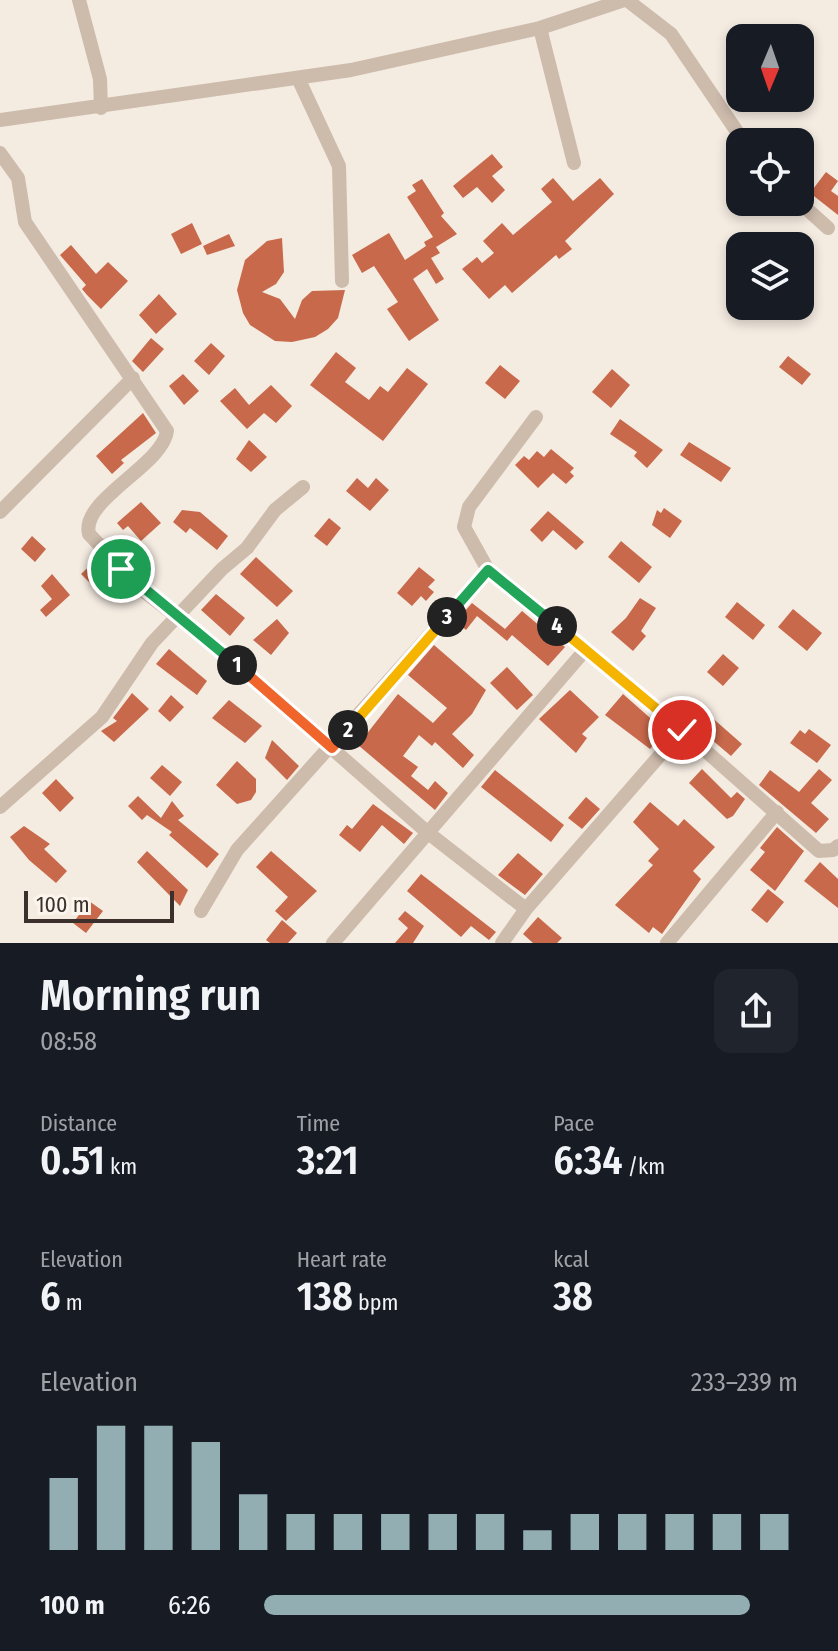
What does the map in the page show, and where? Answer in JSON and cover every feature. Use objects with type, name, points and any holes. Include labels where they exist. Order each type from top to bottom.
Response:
[{"type":"street","points":[[79,0],[100,79],[101,108]]},
{"type":"street","points":[[0,120],[298,78],[540,28],[625,0],[671,34],[735,128]]},
{"type":"street","points":[[540,28],[574,163]]},
{"type":"street","points":[[298,78],[339,166],[342,281]]},
{"type":"street","points":[[0,153],[18,178],[25,222],[162,421],[166,438],[98,508],[88,528],[121,569],[177,619],[213,644],[427,832],[526,909]]},
{"type":"street","points":[[814,215],[828,228]]},
{"type":"street","points":[[0,512],[133,378]]},
{"type":"street","points":[[536,417],[469,507],[464,527],[488,570],[682,730],[819,851],[833,850],[838,846]]},
{"type":"street","points":[[0,807],[102,717],[152,643],[222,569],[247,548],[275,510],[303,487]]},
{"type":"street","points":[[201,911],[237,850],[332,748],[488,570]]},
{"type":"street","points":[[333,943],[586,649]]},
{"type":"street","points":[[502,943],[526,909],[682,730]]},
{"type":"street","points":[[667,943],[777,812]]},
{"type":"building","points":[[492,154],[503,167],[492,176],[505,190],[492,203],[477,187],[463,198],[453,186]]},
{"type":"building","points":[[826,172],[838,181],[831,191],[838,196],[838,215],[814,196],[814,188]]},
{"type":"building","points":[[553,178],[573,201],[600,178],[614,194],[565,241],[572,249],[559,259],[556,255],[512,293],[505,285],[489,299],[462,269],[477,257],[482,263],[494,253],[483,241],[502,223],[513,235],[552,202],[541,189]]},
{"type":"building","points":[[422,179],[444,213],[441,216],[457,234],[436,247],[440,253],[431,258],[444,279],[436,284],[427,269],[413,279],[439,320],[409,341],[387,309],[398,302],[374,266],[362,273],[352,255],[389,233],[405,260],[426,246],[424,242],[433,237],[407,197],[416,191],[412,185]]},
{"type":"building","points":[[192,223],[202,244],[181,254],[171,234]]},
{"type":"building","points":[[229,234],[235,246],[207,255],[203,246]]},
{"type":"building","points":[[282,238],[284,272],[276,284],[262,292],[280,299],[295,319],[302,300],[312,291],[345,290],[338,318],[328,329],[315,337],[292,342],[275,341],[250,325],[237,290],[245,260],[267,241]]},
{"type":"building","points":[[71,245],[96,274],[108,262],[128,281],[101,309],[82,289],[86,285],[60,255]]},
{"type":"building","points":[[159,294],[177,314],[156,334],[139,315]]},
{"type":"building","points":[[151,338],[164,349],[143,372],[132,361]]},
{"type":"building","points":[[211,343],[225,356],[209,375],[194,361]]},
{"type":"building","points":[[336,352],[356,368],[345,382],[369,400],[380,386],[388,392],[407,368],[428,384],[383,441],[310,385]]},
{"type":"building","points":[[788,356],[811,374],[802,385],[779,367]]},
{"type":"building","points":[[500,365],[520,381],[505,399],[485,383]]},
{"type":"building","points":[[612,369],[630,385],[611,408],[592,392]]},
{"type":"building","points":[[183,374],[199,391],[184,405],[169,386]]},
{"type":"building","points":[[271,385],[292,406],[276,423],[264,413],[247,429],[220,401],[235,388],[249,405]]},
{"type":"building","points":[[143,413],[156,433],[121,460],[124,463],[112,474],[96,456]]},
{"type":"building","points":[[620,419],[663,450],[647,468],[634,456],[637,452],[610,434]]},
{"type":"building","points":[[249,440],[267,457],[251,472],[236,459]]},
{"type":"building","points":[[689,442],[731,468],[721,482],[680,455]]},
{"type":"building","points":[[551,449],[574,468],[570,472],[574,476],[566,484],[553,473],[538,488],[515,465],[524,456],[529,460],[537,451],[544,457]]},
{"type":"building","points":[[357,478],[368,488],[376,478],[389,490],[370,511],[346,491]]},
{"type":"building","points":[[141,502],[161,523],[141,541],[128,526],[123,530],[117,523]]},
{"type":"building","points":[[664,508],[682,521],[670,538],[652,525],[657,510],[661,513]]},
{"type":"building","points":[[182,510],[200,512],[228,536],[217,550],[190,528],[186,533],[173,522]]},
{"type":"building","points":[[548,511],[584,542],[576,550],[553,530],[542,542],[530,530]]},
{"type":"building","points":[[329,518],[341,528],[327,546],[314,536]]},
{"type":"building","points":[[32,536],[46,549],[35,562],[21,549]]},
{"type":"building","points":[[621,541],[652,567],[639,583],[608,557]]},
{"type":"building","points":[[256,557],[293,591],[277,607],[240,574]]},
{"type":"building","points":[[98,558],[117,578],[101,594],[81,574]]},
{"type":"building","points":[[419,567],[435,580],[428,587],[434,592],[426,601],[421,596],[412,606],[397,593]]},
{"type":"building","points":[[52,574],[70,595],[46,617],[40,610],[52,599],[41,586]]},
{"type":"building","points":[[216,594],[245,618],[230,636],[201,610]]},
{"type":"building","points":[[640,598],[656,608],[641,631],[646,636],[633,651],[611,632]]},
{"type":"building","points":[[737,602],[765,625],[753,640],[725,617]]},
{"type":"building","points":[[472,603],[505,629],[522,611],[565,647],[548,666],[512,635],[507,641],[477,616],[466,630],[456,621]]},
{"type":"building","points":[[793,609],[822,633],[807,651],[778,627]]},
{"type":"building","points":[[277,619],[289,633],[271,655],[253,640]]},
{"type":"building","points":[[434,645],[486,690],[472,714],[452,734],[474,755],[463,768],[435,742],[432,746],[419,735],[403,756],[418,767],[411,776],[428,790],[435,781],[448,793],[435,810],[358,745],[398,694],[433,723],[447,708],[408,675]]},
{"type":"building","points":[[169,649],[207,681],[197,695],[156,664]]},
{"type":"building","points":[[723,654],[739,668],[723,686],[707,672]]},
{"type":"building","points":[[507,667],[533,695],[517,710],[490,683]]},
{"type":"building","points":[[570,690],[599,717],[582,734],[587,738],[576,753],[539,719]]},
{"type":"building","points":[[132,693],[149,709],[114,742],[101,731],[117,721],[113,718]]},
{"type":"building","points":[[623,694],[665,731],[650,749],[605,715]]},
{"type":"building","points":[[171,695],[184,707],[170,722],[158,711]]},
{"type":"building","points":[[229,700],[262,726],[245,743],[212,718]]},
{"type":"building","points":[[709,715],[742,744],[731,756],[698,728]]},
{"type":"building","points":[[809,729],[831,745],[817,763],[790,743],[800,730],[805,734]]},
{"type":"building","points":[[272,740],[299,766],[287,780],[265,758]]},
{"type":"building","points":[[237,761],[256,779],[256,792],[251,800],[237,804],[216,785]]},
{"type":"building","points":[[162,765],[182,782],[170,796],[150,778]]},
{"type":"building","points":[[702,769],[731,798],[737,792],[745,799],[733,816],[727,819],[689,783]]},
{"type":"building","points":[[819,769],[832,780],[811,803],[829,819],[816,833],[759,785],[770,770],[799,792]]},
{"type":"building","points":[[495,770],[564,825],[551,842],[481,787]]},
{"type":"building","points":[[56,779],[74,798],[60,812],[42,793]]},
{"type":"building","points":[[138,796],[161,818],[172,801],[184,816],[178,820],[219,854],[207,868],[169,835],[172,832],[147,815],[142,820],[128,806]]},
{"type":"building","points":[[586,797],[600,809],[582,829],[568,818]]},
{"type":"building","points":[[650,802],[678,826],[684,819],[715,847],[693,871],[701,879],[662,934],[653,927],[649,933],[615,905],[653,865],[648,861],[659,849],[633,822]]},
{"type":"building","points":[[373,804],[413,833],[404,844],[382,825],[360,852],[339,835],[347,825],[352,829]]},
{"type":"building","points":[[24,826],[50,844],[44,849],[67,871],[56,883],[29,860],[10,837]]},
{"type":"building","points":[[777,827],[804,851],[775,891],[750,870],[765,852],[760,848]]},
{"type":"building","points":[[147,851],[188,890],[180,906],[137,862]]},
{"type":"building","points":[[271,851],[317,891],[286,921],[275,911],[288,897],[256,867]]},
{"type":"building","points":[[518,853],[543,874],[525,895],[498,875]]},
{"type":"building","points":[[820,862],[838,879],[838,908],[804,881]]},
{"type":"building","points":[[421,874],[496,932],[489,940],[471,926],[461,937],[407,891]]},
{"type":"building","points":[[768,889],[784,902],[767,923],[751,910]]},
{"type":"building","points":[[89,901],[103,911],[86,933],[73,923]]},
{"type":"building","points":[[405,911],[424,926],[413,943],[395,943],[408,928],[398,919]]},
{"type":"building","points":[[538,917],[562,938],[557,943],[533,943],[523,934]]},
{"type":"building","points":[[282,920],[297,933],[288,943],[270,943],[266,940]]},
{"type":"route","points":[[121,569],[142,590],[213,644],[332,748],[488,570],[682,730]]}]
